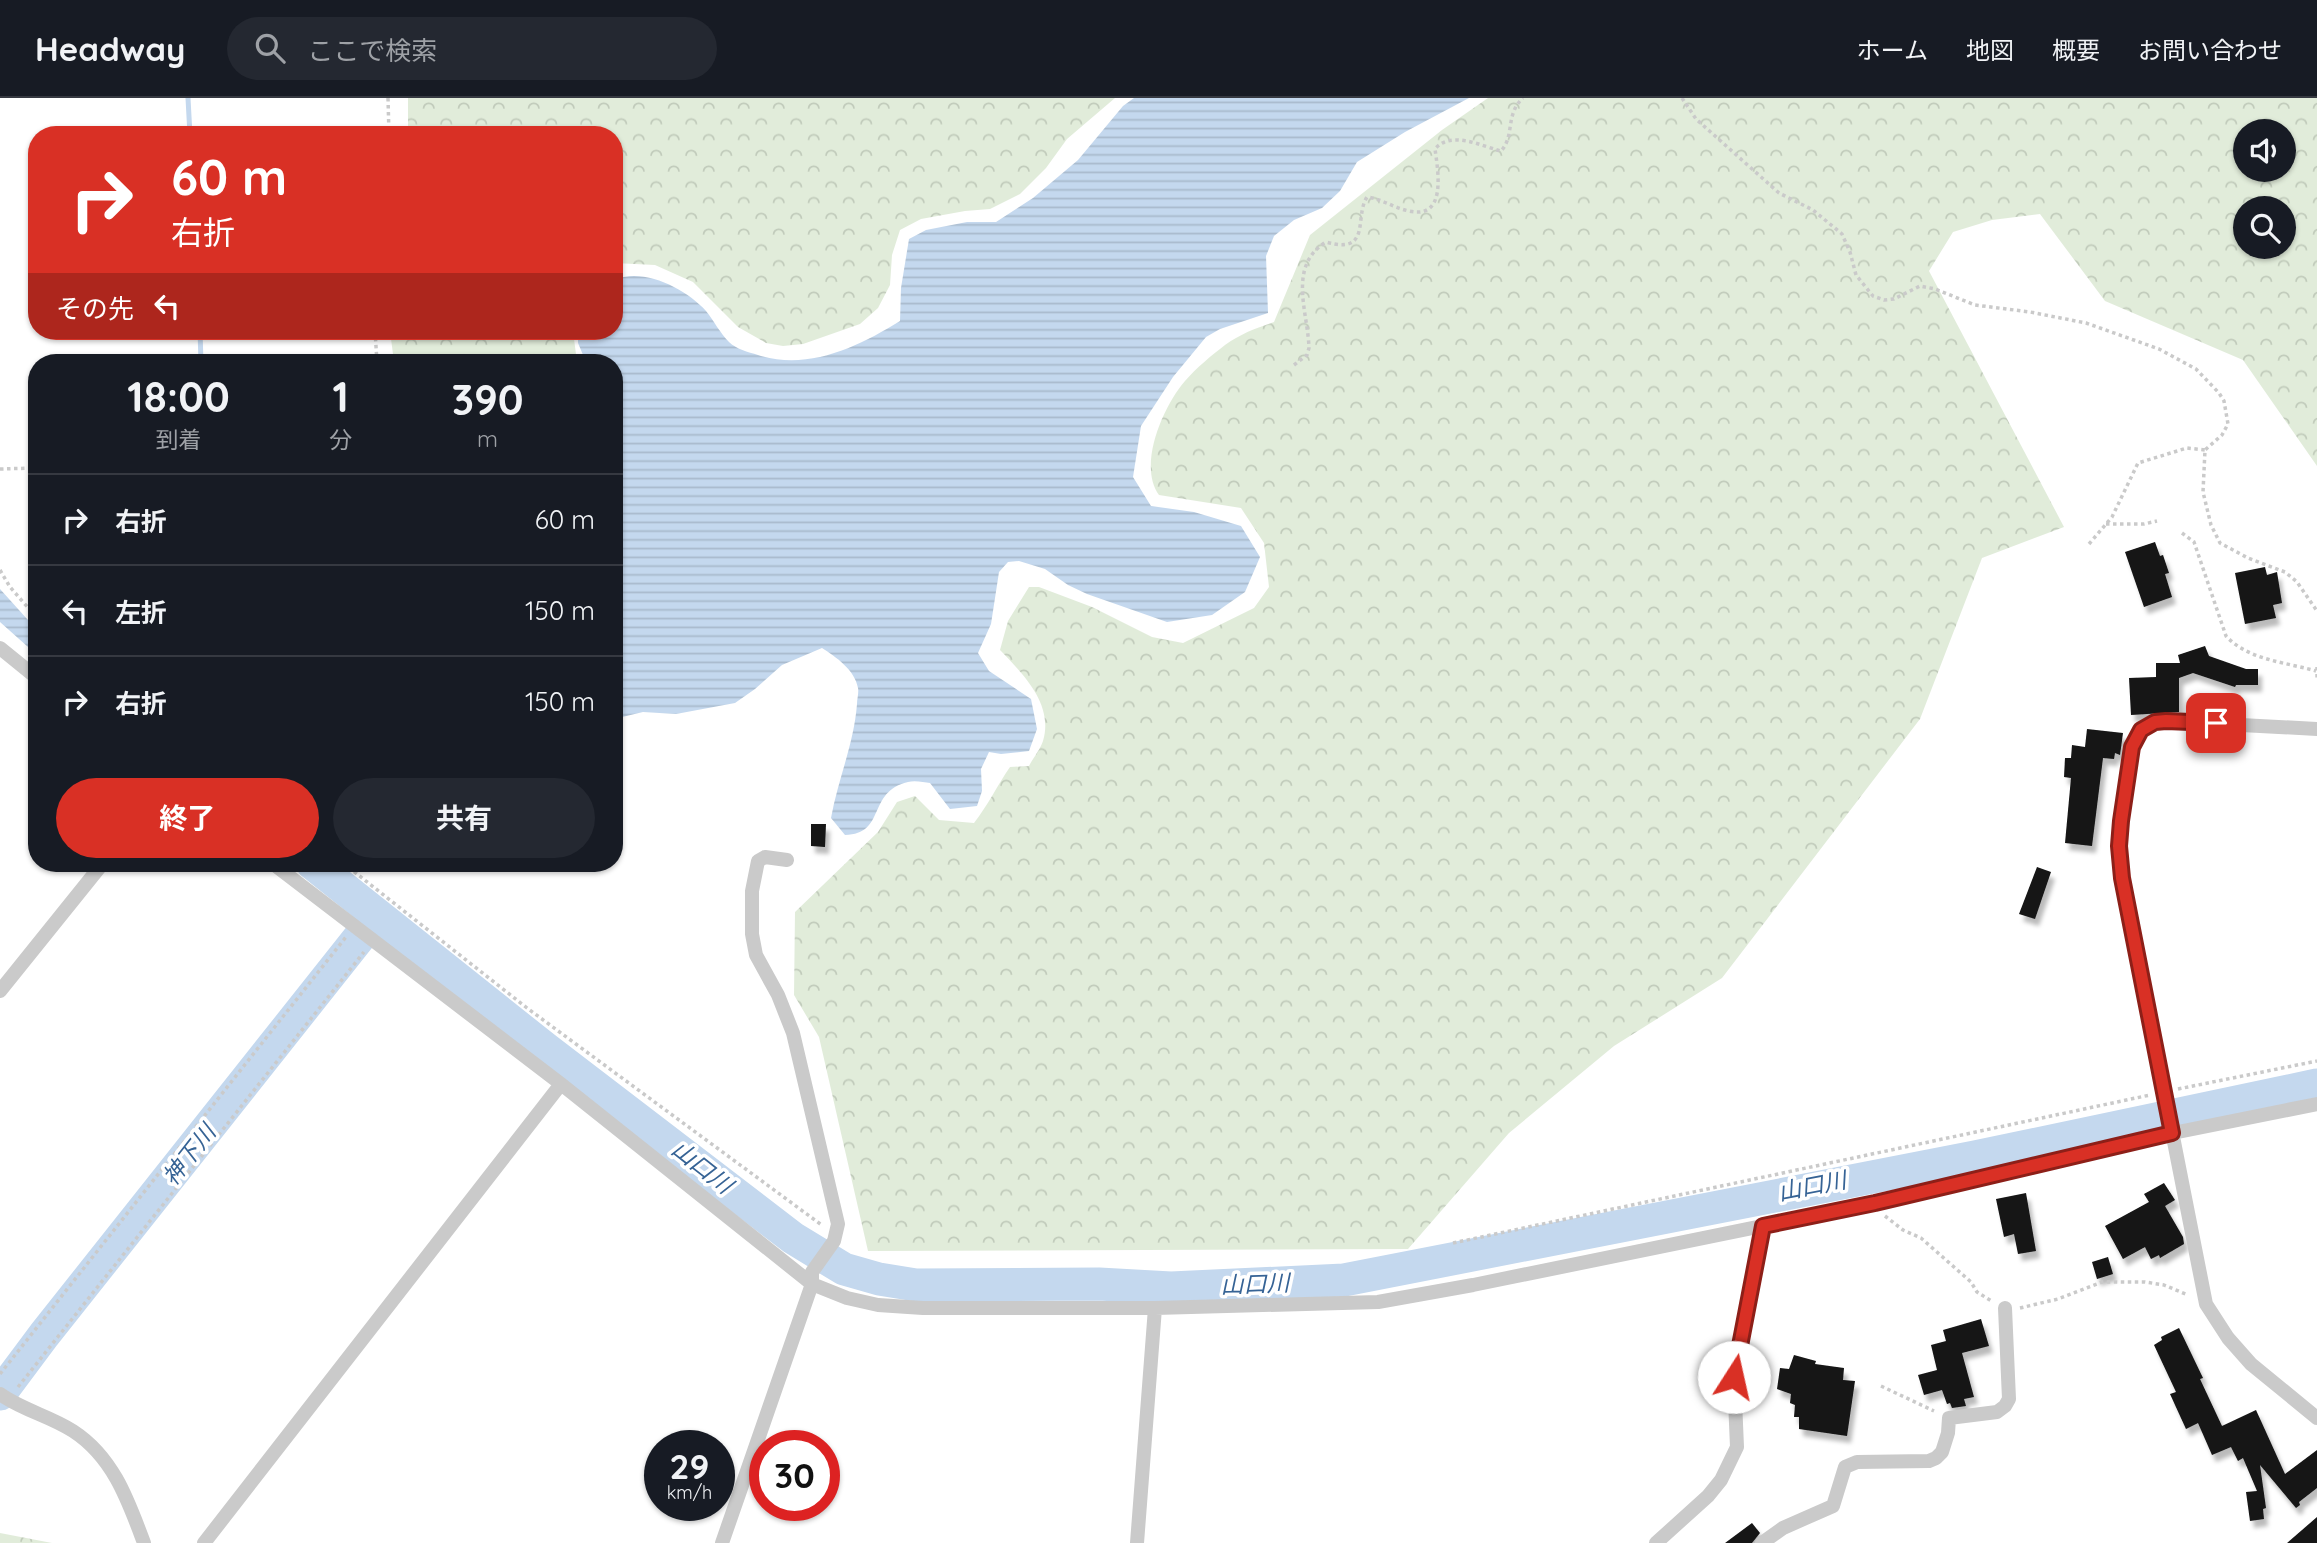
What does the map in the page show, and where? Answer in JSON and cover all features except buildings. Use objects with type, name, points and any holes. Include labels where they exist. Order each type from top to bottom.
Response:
[{"type":"street","points":[[0,648],[28,671]]},
{"type":"street","points":[[2317,729],[2155,722],[2141,730],[2132,747],[2121,821],[2120,857],[2206,1304],[2228,1338],[2251,1364],[2317,1419]]},
{"type":"street","points":[[722,1543],[812,1278],[835,1237],[838,1224],[793,1033],[778,995],[756,955],[752,934],[752,891],[758,860],[765,857],[786,860]]},
{"type":"street","points":[[0,991],[96,872]]},
{"type":"street","points":[[284,872],[812,1278],[847,1298],[878,1305],[923,1308],[1155,1308],[1378,1302],[1473,1286],[1875,1203],[2172,1130],[2317,1104]]},
{"type":"street","points":[[204,1543],[561,1084]]},
{"type":"street","points":[[1656,1543],[1721,1480],[1737,1447],[1734,1377],[1763,1226]]},
{"type":"street","points":[[1137,1543],[1155,1308]]},
{"type":"street","points":[[1762,1543],[1783,1528],[1833,1506],[1845,1467],[1857,1462],[1929,1461],[1942,1452],[1949,1418],[1997,1412],[2005,1406],[2009,1399],[2005,1308]]},
{"type":"street","points":[[4,1397],[72,1431],[92,1447],[113,1469],[144,1543]]},
{"type":"path","points":[[388,98],[389,126]]},
{"type":"path","points":[[1294,365],[1307,355],[1309,348],[1301,286],[1303,272],[1314,249],[1326,242],[1336,245],[1357,238],[1363,204],[1367,197],[1411,212],[1422,212],[1431,205],[1440,191],[1435,149],[1441,143],[1455,139],[1501,151],[1507,144],[1514,106],[1523,98]]},
{"type":"path","points":[[1682,98],[1696,118],[1779,193],[1812,210],[1842,234],[1856,275],[1873,296],[1884,300],[1895,299],[1920,286],[1975,305],[2086,323],[2159,349],[2196,369],[2224,401],[2228,424],[2222,435],[2206,450],[2203,492],[2211,525],[2220,543],[2248,558],[2285,572],[2297,582],[2317,611]]},
{"type":"path","points":[[2089,544],[2120,503],[2138,463],[2188,448],[2206,450]]},
{"type":"path","points":[[0,469],[28,468]]},
{"type":"path","points":[[2106,524],[2144,524],[2157,521]]},
{"type":"path","points":[[2182,533],[2194,542],[2226,636],[2251,655],[2316,669],[2317,680]]},
{"type":"path","points":[[0,570],[10,587],[28,608]]},
{"type":"path","points":[[356,872],[527,1008],[835,1237]]},
{"type":"path","points":[[0,1374],[356,927]]},
{"type":"path","points":[[4,1397],[372,940]]},
{"type":"path","points":[[1453,1243],[2166,1097],[2317,1061]]},
{"type":"path","points":[[1875,1203],[1887,1218],[1903,1230],[1921,1238],[1971,1282],[1977,1292],[2005,1308],[2020,1308],[2058,1299],[2102,1282],[2164,1285],[2206,1304]]},
{"type":"path","points":[[1881,1386],[1949,1418]]},
{"type":"green space","points":[[408,98],[1115,98],[1067,139],[1046,168],[1020,194],[990,209],[921,219],[900,230],[892,255],[890,285],[878,308],[860,324],[803,344],[783,346],[766,343],[738,327],[693,282],[655,265],[623,263],[623,126],[408,126]]},
{"type":"green space","points":[[1488,98],[2317,98],[2317,466],[2243,360],[2105,301],[2040,214],[1992,220],[1953,232],[1929,271],[2064,527],[1982,558],[1920,719],[1722,978],[1614,1046],[1509,1133],[1408,1249],[868,1251],[819,1037],[794,995],[795,912],[878,832],[897,802],[915,796],[939,820],[974,823],[1010,767],[1029,766],[1043,741],[1044,715],[1027,680],[1000,650],[1008,621],[1029,587],[1039,587],[1092,607],[1152,637],[1183,643],[1254,608],[1269,587],[1264,543],[1241,508],[1159,495],[1153,482],[1152,452],[1169,405],[1189,376],[1236,338],[1274,322],[1310,235],[1442,130]]},
{"type":"green space","points":[[391,340],[574,340],[576,354],[393,354]]},
{"type":"green space","points":[[0,1533],[52,1543],[0,1543]]},
{"type":"water","points":[[1134,98],[1469,98],[1405,132],[1357,162],[1340,191],[1322,208],[1294,220],[1274,236],[1266,256],[1268,313],[1220,329],[1206,337],[1173,377],[1141,426],[1133,477],[1151,506],[1194,512],[1241,526],[1260,557],[1245,592],[1212,615],[1167,622],[1087,594],[1045,569],[1019,561],[1008,562],[999,572],[991,624],[978,653],[989,671],[1031,699],[1037,729],[1029,751],[1001,754],[989,752],[981,769],[982,791],[977,806],[950,809],[930,783],[910,781],[886,794],[867,828],[858,833],[845,835],[831,818],[853,733],[858,688],[849,670],[822,648],[782,665],[735,703],[676,714],[643,712],[623,717],[623,354],[583,354],[578,340],[623,340],[623,278],[651,278],[676,288],[706,311],[735,347],[777,359],[795,360],[832,354],[867,340],[900,321],[901,288],[909,239],[926,230],[967,222],[996,222],[1033,198],[1078,160],[1123,106]]},
{"type":"water","points":[[0,589],[28,620],[28,647],[0,622]]},
{"type":"water","points":[[315,872],[339,872],[377,902],[368,913]]},
{"type":"waterway","points":[[188,98],[190,126]]},
{"type":"waterway","points":[[200,340],[201,354]]},
{"type":"waterway","name":"山口川","points":[[323,872],[546,1049],[793,1238],[844,1269],[879,1279],[916,1285],[1099,1284],[1171,1288],[1344,1280],[1975,1157],[2317,1085]]},
{"type":"waterway","name":"神下川","points":[[0,1394],[377,915]]},
{"type":"route","points":[[1734,1377],[1763,1226],[1875,1203],[2172,1133],[2122,878],[2119,846],[2121,821],[2132,747],[2141,730],[2155,722],[2216,723]]}]
